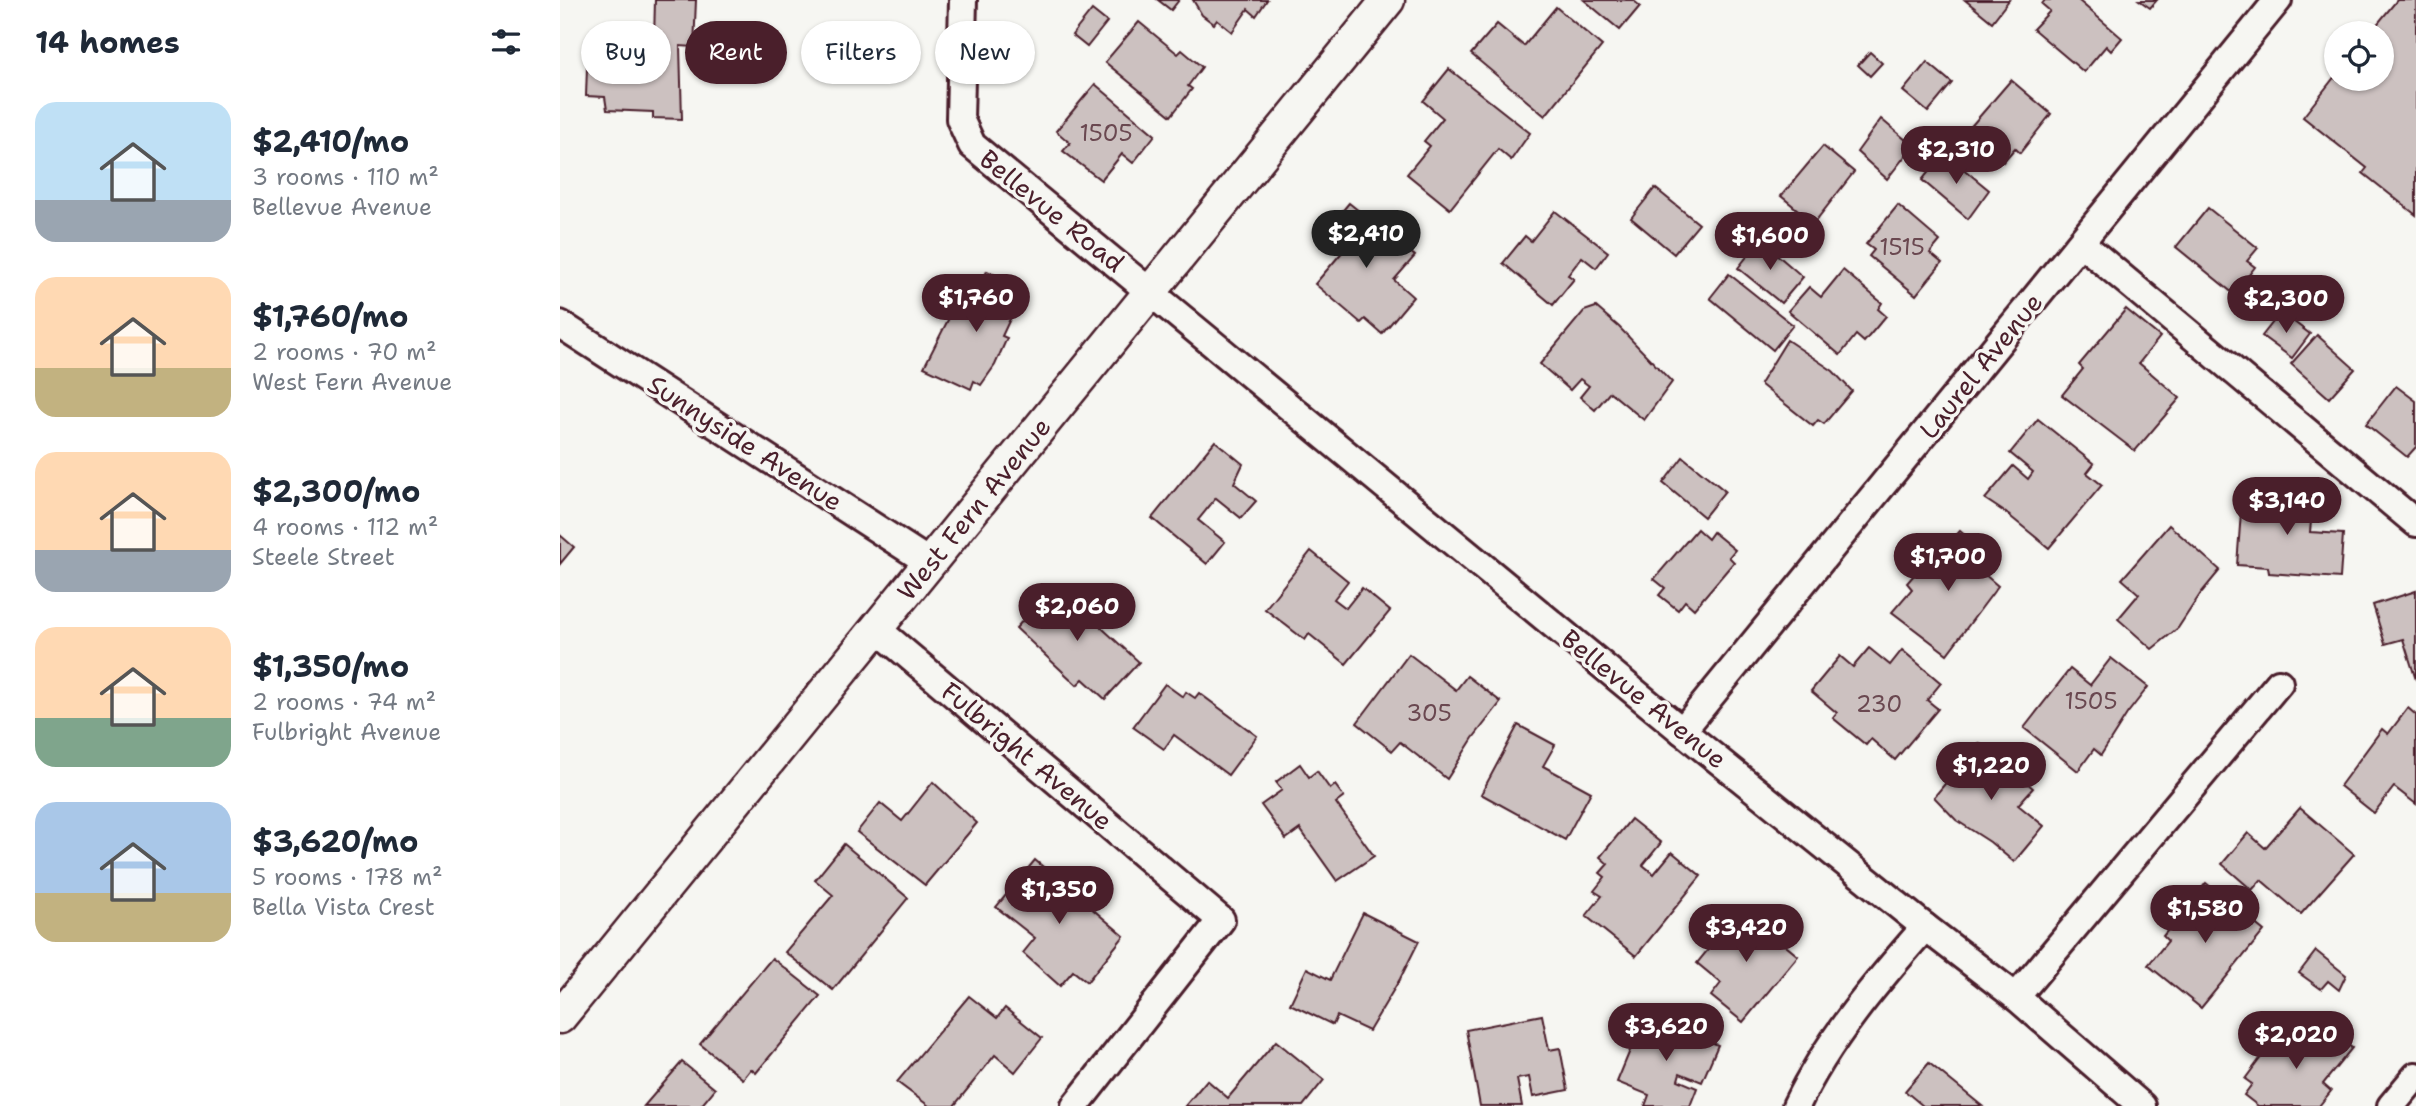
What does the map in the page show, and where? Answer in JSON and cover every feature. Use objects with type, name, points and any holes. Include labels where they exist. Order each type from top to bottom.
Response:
[{"type":"street","name":"Bellevue Road","points":[[963,0],[960,119],[972,145],[1149,290]]},
{"type":"street","name":"West Fern Avenue","points":[[560,1017],[1149,290],[1388,0]]},
{"type":"street","name":"Laurel Avenue","points":[[1682,731],[2278,0]]},
{"type":"street","points":[[2081,243],[2416,523]]},
{"type":"street","name":"Bellevue Avenue","points":[[1149,290],[1682,731],[2016,997],[2142,1106]]},
{"type":"street","name":"Sunnyside Avenue","points":[[560,324],[930,563]]},
{"type":"street","name":"Fulbright Avenue","points":[[877,629],[1221,920],[1075,1106]]},
{"type":"street","points":[[2016,997],[2279,683]]},
{"type":"street","points":[[1796,1106],[1813,1069],[1877,982],[1925,927]]},
{"type":"street","points":[[2391,1106],[2416,1076]]},
{"type":"building","points":[[655,0],[696,0],[695,21],[685,21],[685,46],[680,46],[682,119],[653,118],[653,112],[607,110],[605,97],[586,96],[586,84],[671,84],[671,21],[654,21]]},
{"type":"building","points":[[1158,0],[1179,0],[1171,10]]},
{"type":"building","points":[[1193,0],[1267,0],[1256,16],[1248,9],[1232,32],[1217,20],[1214,24],[1202,15]]},
{"type":"building","points":[[1584,0],[1633,0],[1640,6],[1620,30]]},
{"type":"building","points":[[1965,0],[2009,0],[1992,22]]},
{"type":"building","points":[[2045,0],[2078,0],[2122,38],[2111,51],[2106,46],[2084,72],[2033,29],[2050,11],[2042,4]]},
{"type":"building","points":[[2139,0],[2157,0],[2150,8]]},
{"type":"building","points":[[2397,0],[2416,0],[2416,215],[2363,173],[2367,168],[2303,117],[2324,90],[2394,91],[2394,21],[2380,21]]},
{"type":"building","points":[[1556,7],[1602,46],[1545,116],[1471,54],[1497,24],[1524,46]]},
{"type":"building","points":[[1092,10],[1107,22],[1087,47],[1072,35]]},
{"type":"building","points":[[1139,22],[1178,54],[1182,50],[1202,67],[1188,86],[1192,89],[1171,116],[1105,62]]},
{"type":"building","points":[[1870,52],[1882,63],[1870,76],[1858,65]]},
{"type":"building","points":[[1927,62],[1952,83],[1928,112],[1903,91]]},
{"type":"building","points":[[1449,69],[1530,133],[1511,160],[1498,149],[1450,209],[1407,174],[1430,146],[1424,141],[1443,118],[1423,101]]},
{"type":"building","points":[[2011,80],[2051,114],[2020,153],[2015,148],[2003,162],[1967,131]]},
{"type":"building","points":[[1095,84],[1155,135],[1133,163],[1122,154],[1101,180],[1063,151],[1070,143],[1056,131]]},
{"type":"building","points":[[1881,119],[1913,146],[1887,179],[1857,152]]},
{"type":"building","points":[[1823,146],[1854,172],[1814,223],[1781,196]]},
{"type":"building","points":[[1944,153],[1989,190],[1968,219],[1922,180]]},
{"type":"building","points":[[1655,188],[1699,224],[1674,254],[1631,218]]},
{"type":"building","points":[[1349,203],[1415,256],[1394,280],[1413,297],[1382,334],[1365,319],[1361,323],[1315,284],[1344,250],[1324,233]]},
{"type":"building","points":[[1898,205],[1940,241],[1930,253],[1942,263],[1916,295],[1869,256],[1874,250],[1866,244]]},
{"type":"building","points":[[2208,208],[2258,248],[2247,261],[2255,267],[2234,294],[2176,247]]},
{"type":"building","points":[[1555,211],[1608,252],[1596,268],[1582,257],[1568,275],[1574,279],[1553,305],[1503,263],[1525,236],[1531,241]]},
{"type":"building","points":[[1760,240],[1803,277],[1781,303],[1738,268]]},
{"type":"building","points":[[1843,270],[1882,303],[1878,309],[1886,316],[1864,342],[1856,335],[1840,355],[1788,311],[1809,287],[1821,297]]},
{"type":"building","points":[[987,271],[1024,289],[1002,336],[1007,338],[995,365],[981,385],[974,381],[971,389],[924,367],[953,310],[959,313],[964,302],[971,305]]},
{"type":"building","points":[[1729,274],[1793,325],[1773,350],[1710,298]]},
{"type":"building","points":[[1596,307],[1672,382],[1644,420],[1610,392],[1595,410],[1580,397],[1589,386],[1580,379],[1570,390],[1540,364],[1584,311]]},
{"type":"building","points":[[2126,309],[2160,337],[2139,363],[2180,398],[2135,451],[2062,395],[2083,369],[2079,365]]},
{"type":"building","points":[[2281,312],[2310,334],[2292,358],[2262,336]]},
{"type":"building","points":[[2317,335],[2355,369],[2329,398],[2291,364]]},
{"type":"building","points":[[1787,340],[1833,371],[1852,391],[1824,424],[1818,420],[1813,426],[1760,384]]},
{"type":"building","points":[[2396,386],[2416,401],[2416,447],[2407,457],[2366,424]]},
{"type":"building","points":[[2038,419],[2094,464],[2087,473],[2102,485],[2049,548],[1985,499],[2013,466],[2028,479],[2033,472],[2010,453]]},
{"type":"building","points":[[1215,441],[1243,464],[1234,483],[1256,501],[1241,518],[1216,498],[1198,520],[1225,542],[1207,564],[1152,518]]},
{"type":"building","points":[[1683,457],[1725,491],[1704,517],[1663,483]]},
{"type":"building","points":[[2279,488],[2314,490],[2310,532],[2343,534],[2340,578],[2269,573],[2268,567],[2237,565],[2242,499],[2278,502]]},
{"type":"building","points":[[2169,525],[2220,570],[2178,628],[2152,649],[2118,619],[2139,594],[2122,579]]},
{"type":"building","points":[[1697,529],[1708,539],[1713,532],[1735,550],[1729,557],[1734,562],[1694,609],[1685,601],[1678,610],[1659,595],[1665,588],[1654,579]]},
{"type":"building","points":[[1960,531],[1995,561],[1984,574],[1998,586],[1947,654],[1892,612],[1912,589],[1907,583],[1934,552],[1938,556]]},
{"type":"building","points":[[560,535],[574,547],[560,564]]},
{"type":"building","points":[[1311,551],[1348,581],[1334,599],[1346,608],[1362,588],[1390,611],[1346,664],[1309,634],[1305,640],[1265,609]]},
{"type":"building","points":[[1055,585],[1139,662],[1105,699],[1083,679],[1077,685],[1016,628]]},
{"type":"building","points":[[2416,591],[2416,680],[2403,639],[2385,644],[2373,605]]},
{"type":"building","points":[[1869,648],[1890,665],[1902,650],[1941,683],[1927,700],[1938,709],[1895,760],[1871,739],[1866,745],[1833,718],[1837,713],[1811,691],[1840,656],[1853,667]]},
{"type":"building","points":[[1409,654],[1456,690],[1467,676],[1501,702],[1473,738],[1447,779],[1400,742],[1392,751],[1357,723]]},
{"type":"building","points":[[2111,658],[2148,687],[2101,755],[2094,749],[2078,771],[2024,728],[2070,669],[2090,685]]},
{"type":"building","points":[[1165,684],[1183,697],[1186,692],[1195,698],[1199,693],[1257,736],[1228,775],[1174,735],[1164,749],[1133,727]]},
{"type":"building","points":[[2408,708],[2416,715],[2416,804],[2394,787],[2374,813],[2340,786],[2382,729],[2388,734]]},
{"type":"building","points":[[1518,725],[1555,745],[1543,766],[1591,792],[1565,840],[1481,794]]},
{"type":"building","points":[[1979,743],[2033,788],[2018,805],[2044,826],[2014,862],[1990,842],[1956,820],[1934,797]]},
{"type":"building","points":[[1300,764],[1309,777],[1317,771],[1330,789],[1335,785],[1344,797],[1336,803],[1374,856],[1337,881],[1300,829],[1286,839],[1261,805],[1282,790],[1276,782]]},
{"type":"building","points":[[933,782],[977,823],[925,885],[857,832],[880,803],[902,821]]},
{"type":"building","points":[[2300,808],[2354,854],[2301,914],[2261,880],[2252,890],[2222,864],[2248,833],[2265,848]]},
{"type":"building","points":[[1631,819],[1661,843],[1643,865],[1654,874],[1672,852],[1701,876],[1636,956],[1586,916],[1602,896],[1594,891],[1605,877],[1600,873],[1608,864],[1600,857]]},
{"type":"building","points":[[844,844],[908,898],[833,990],[785,952],[833,895],[815,880]]},
{"type":"building","points":[[1035,860],[1124,936],[1087,982],[1073,971],[1060,986],[1023,953],[1035,938],[996,907]]},
{"type":"building","points":[[2206,883],[2264,931],[2201,1008],[2148,965],[2168,941],[2163,936]]},
{"type":"building","points":[[1741,909],[1798,956],[1743,1022],[1711,996],[1721,983],[1697,963]]},
{"type":"building","points":[[1363,913],[1419,941],[1369,1031],[1337,1016],[1333,1025],[1290,1004],[1307,968],[1330,980]]},
{"type":"building","points":[[2316,951],[2346,975],[2339,990],[2328,981],[2321,989],[2299,973]]},
{"type":"building","points":[[772,958],[820,996],[756,1073],[751,1069],[743,1079],[700,1044]]},
{"type":"building","points":[[969,996],[997,1018],[1005,1008],[1042,1038],[1015,1072],[995,1055],[954,1106],[929,1106],[897,1082]]},
{"type":"building","points":[[1645,1014],[1718,1045],[1702,1082],[1680,1073],[1678,1080],[1697,1088],[1690,1106],[1645,1106],[1649,1095],[1617,1082]]},
{"type":"building","points":[[1542,1015],[1549,1050],[1560,1048],[1568,1090],[1533,1097],[1529,1077],[1517,1079],[1522,1106],[1480,1106],[1466,1030]]},
{"type":"building","points":[[2323,1025],[2352,1048],[2323,1084],[2331,1091],[2319,1106],[2258,1106],[2244,1095],[2252,1084],[2245,1079],[2282,1029],[2305,1048]]},
{"type":"building","points":[[1276,1041],[1324,1080],[1303,1106],[1185,1106],[1207,1080],[1228,1098]]},
{"type":"building","points":[[682,1062],[715,1089],[701,1106],[644,1106]]},
{"type":"building","points":[[1929,1063],[1982,1106],[1923,1106],[1905,1091]]}]
